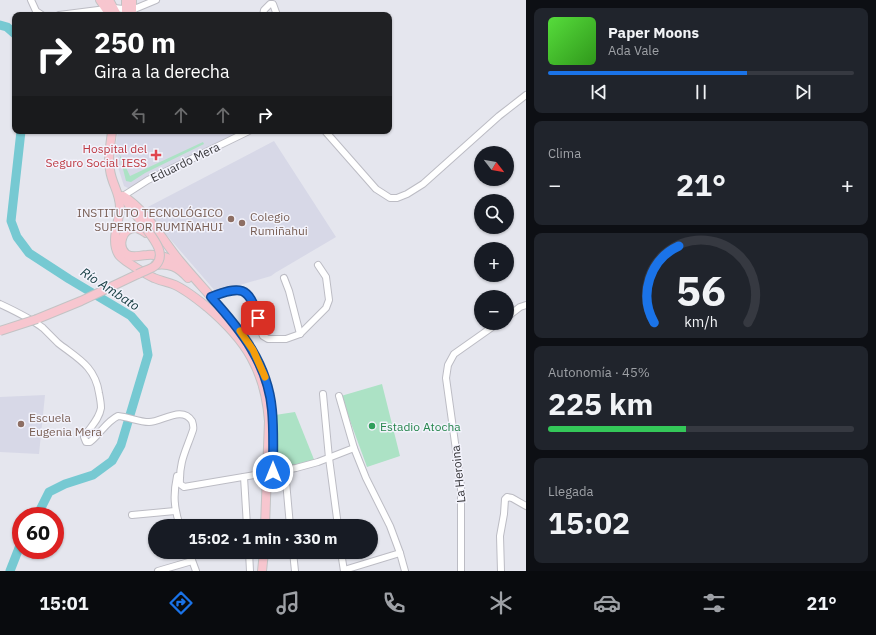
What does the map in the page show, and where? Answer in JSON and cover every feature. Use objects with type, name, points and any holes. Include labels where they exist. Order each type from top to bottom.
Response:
[{"type":"main road","points":[[100,0],[112,12]]},
{"type":"main road","points":[[109,0],[112,12]]},
{"type":"main road","points":[[126,0],[129,12]]},
{"type":"main road","points":[[129,12],[132,0]]},
{"type":"main road","points":[[112,134],[110,145],[113,170],[122,197],[133,217],[146,230],[158,247],[159,258],[155,265]]},
{"type":"main road","points":[[122,197],[137,206],[184,266],[243,335],[253,350],[264,373],[272,411],[270,472],[266,519]]},
{"type":"main road","points":[[122,197],[115,240],[116,250],[120,256],[153,278],[175,285],[196,298],[228,326],[247,349],[255,363],[268,410],[270,519]]},
{"type":"main road","points":[[146,230],[135,228],[130,229],[125,233],[120,246],[124,252],[130,256],[138,257],[147,255],[171,258],[184,266]]},
{"type":"main road","points":[[138,274],[153,263],[157,256],[156,248],[146,230]]},
{"type":"main road","points":[[0,331],[37,319],[81,301],[155,265],[164,264],[173,265],[182,271],[220,318]]},
{"type":"main road","points":[[262,571],[263,559]]},
{"type":"main road","points":[[267,571],[268,559]]},
{"type":"street","points":[[31,0],[38,12]]},
{"type":"street","points":[[112,12],[129,12],[156,0]]},
{"type":"street","points":[[264,12],[270,4],[273,4],[276,12]]},
{"type":"street","points":[[328,134],[376,189],[390,198],[397,198],[408,194],[422,184],[499,116],[526,95]]},
{"type":"street","name":"Eduardo Mera","points":[[122,197],[148,180],[243,134]]},
{"type":"street","points":[[211,297],[235,289],[243,292],[250,297],[254,304],[261,332],[268,339],[286,339],[300,334],[326,308],[329,300],[326,277],[318,265]]},
{"type":"street","points":[[284,278],[289,291],[300,334]]},
{"type":"street","points":[[0,304],[42,327],[54,339],[84,362],[95,378],[98,385],[101,407],[97,420],[84,437],[86,442],[90,442],[116,417],[122,416],[153,422],[174,414],[190,418],[193,423],[193,430],[180,467],[175,487],[175,511],[178,519]]},
{"type":"street","points":[[514,311],[526,304]]},
{"type":"street","name":"La Heroina","points":[[461,571],[461,486],[446,378],[448,365],[454,354],[488,330]]},
{"type":"street","points":[[323,394],[337,519]]},
{"type":"street","points":[[339,396],[354,448],[366,478],[390,526],[405,571]]},
{"type":"street","points":[[180,467],[180,484],[184,487],[307,465],[354,448]]},
{"type":"street","points":[[285,470],[289,519]]},
{"type":"street","points":[[244,476],[247,519]]},
{"type":"street","points":[[501,571],[500,536],[505,499],[507,497],[512,498],[526,506]]},
{"type":"street","points":[[132,515],[175,511]]},
{"type":"street","points":[[342,559],[344,571],[400,553]]},
{"type":"street","points":[[249,559],[250,571]]},
{"type":"street","points":[[294,559],[295,571]]},
{"type":"street","points":[[158,571],[192,561],[196,571]]},
{"type":"shaded area","name":"Hospital del Seguro Social IESS","points":[[118,134],[241,134],[130,189],[124,186],[116,161],[115,149]]},
{"type":"shaded area","name":"Colegio Rumiñahui","points":[[274,141],[336,237],[271,276],[216,292],[144,209]]},
{"type":"shaded area","name":"Escuela Eugenia Mera","points":[[45,395],[39,454],[0,452],[0,397]]},
{"type":"green space","points":[[203,142],[204,144],[145,173],[131,182],[126,181],[119,153],[130,176]]},
{"type":"green space","name":"Estadio Atocha","points":[[382,384],[400,456],[367,467],[341,396]]},
{"type":"green space","points":[[295,412],[315,462],[273,471],[275,415]]},
{"type":"waterway","name":"Río Ambato","points":[[0,25],[7,27],[12,31]]},
{"type":"waterway","name":"Río Ambato","points":[[21,134],[11,221],[17,237],[29,253],[131,316],[144,331],[148,355],[121,445],[112,461],[93,475],[65,484],[49,492],[42,507]]},
{"type":"waterway","name":"Río Ambato","points":[[10,571],[15,559]]},
{"type":"slow traffic","points":[[240,331],[253,350],[265,377]]},
{"type":"place","name":"Hospital del Seguro Social IESS","points":[[156,155]]},
{"type":"place","name":"INSTITUTO TECNOLÓGICO SUPERIOR RUMIÑAHUI","points":[[231,219]]},
{"type":"place","name":"Colegio Rumiñahui","points":[[242,223]]},
{"type":"place","name":"Escuela Eugenia Mera","points":[[21,424]]},
{"type":"place","name":"Estadio Atocha","points":[[372,426]]},
{"type":"route","points":[[258,318],[254,304],[250,297],[243,292],[235,289],[211,297],[229,317],[253,350],[266,380],[272,411],[273,472]]}]
